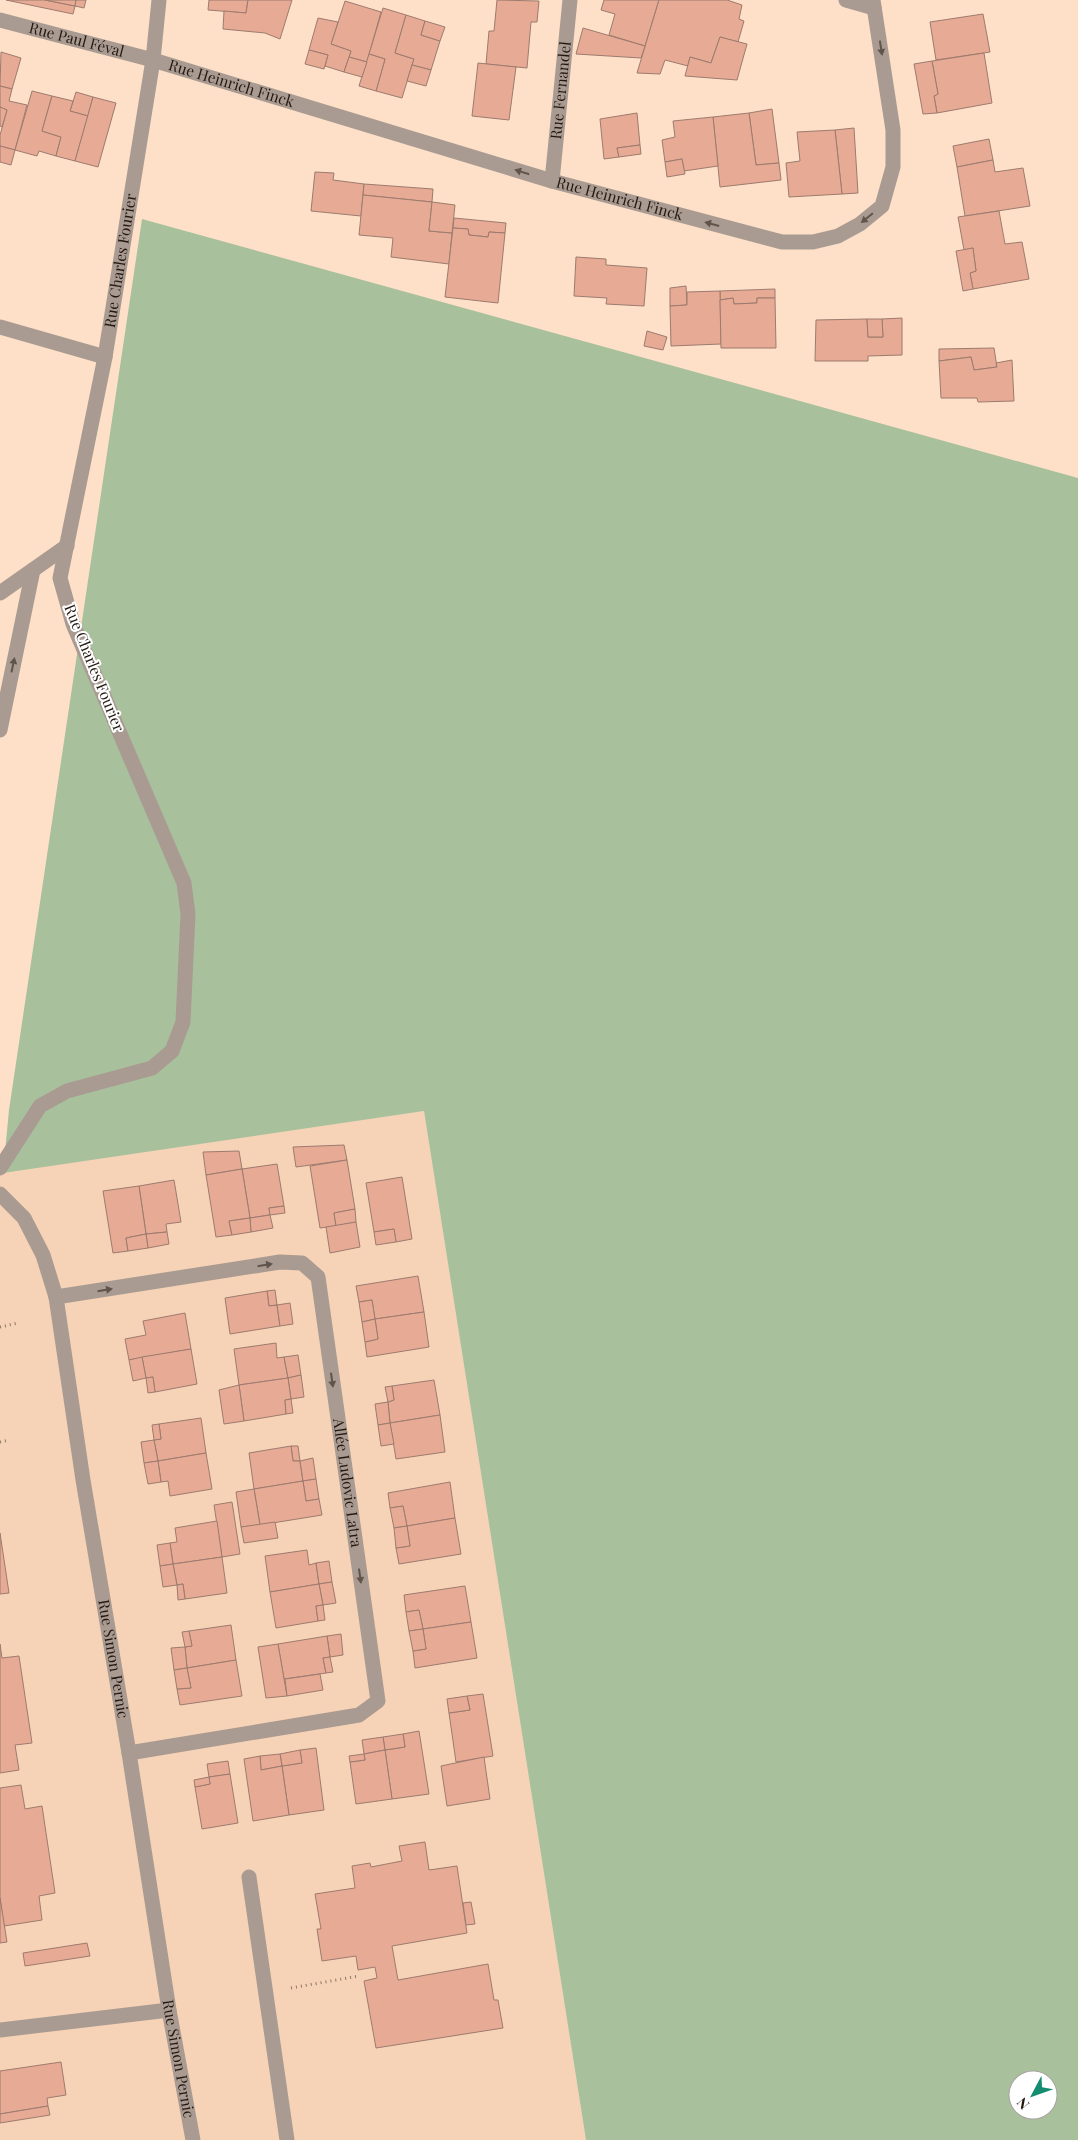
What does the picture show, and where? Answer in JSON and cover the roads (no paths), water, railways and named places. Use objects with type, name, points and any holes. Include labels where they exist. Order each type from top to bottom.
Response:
[{"type":"street","name":"Rue Charles Fourier","points":[[0,1168],[40,1106],[67,1091],[152,1068],[172,1050],[183,1022],[188,914],[184,883],[74,624],[60,578],[105,357],[153,60],[159,0]]},
{"type":"street","name":"Rue Fernandel","points":[[552,181],[570,0]]},
{"type":"street","points":[[846,0],[874,4]]},
{"type":"street","name":"Rue Heinrich Finck","points":[[153,60],[552,181],[782,242],[813,242],[838,236],[860,224],[882,206],[893,166],[894,130],[874,4]]},
{"type":"street","name":"Rue Paul Féval","points":[[0,20],[153,60]]},
{"type":"street","points":[[0,327],[105,357]]},
{"type":"street","points":[[0,593],[67,546]]},
{"type":"street","points":[[0,730],[33,570]]},
{"type":"street","name":"Rue Simon Pernic","points":[[0,1194],[24,1218],[43,1255],[56,1297],[83,1480],[129,1752],[169,2010],[193,2140]]},
{"type":"street","name":"Allée Ludovic Latra","points":[[56,1297],[280,1262],[302,1263],[318,1277],[378,1701],[359,1715],[129,1752]]},
{"type":"street","points":[[249,1877],[287,2140]]},
{"type":"street","points":[[0,2030],[169,2010]]}]
